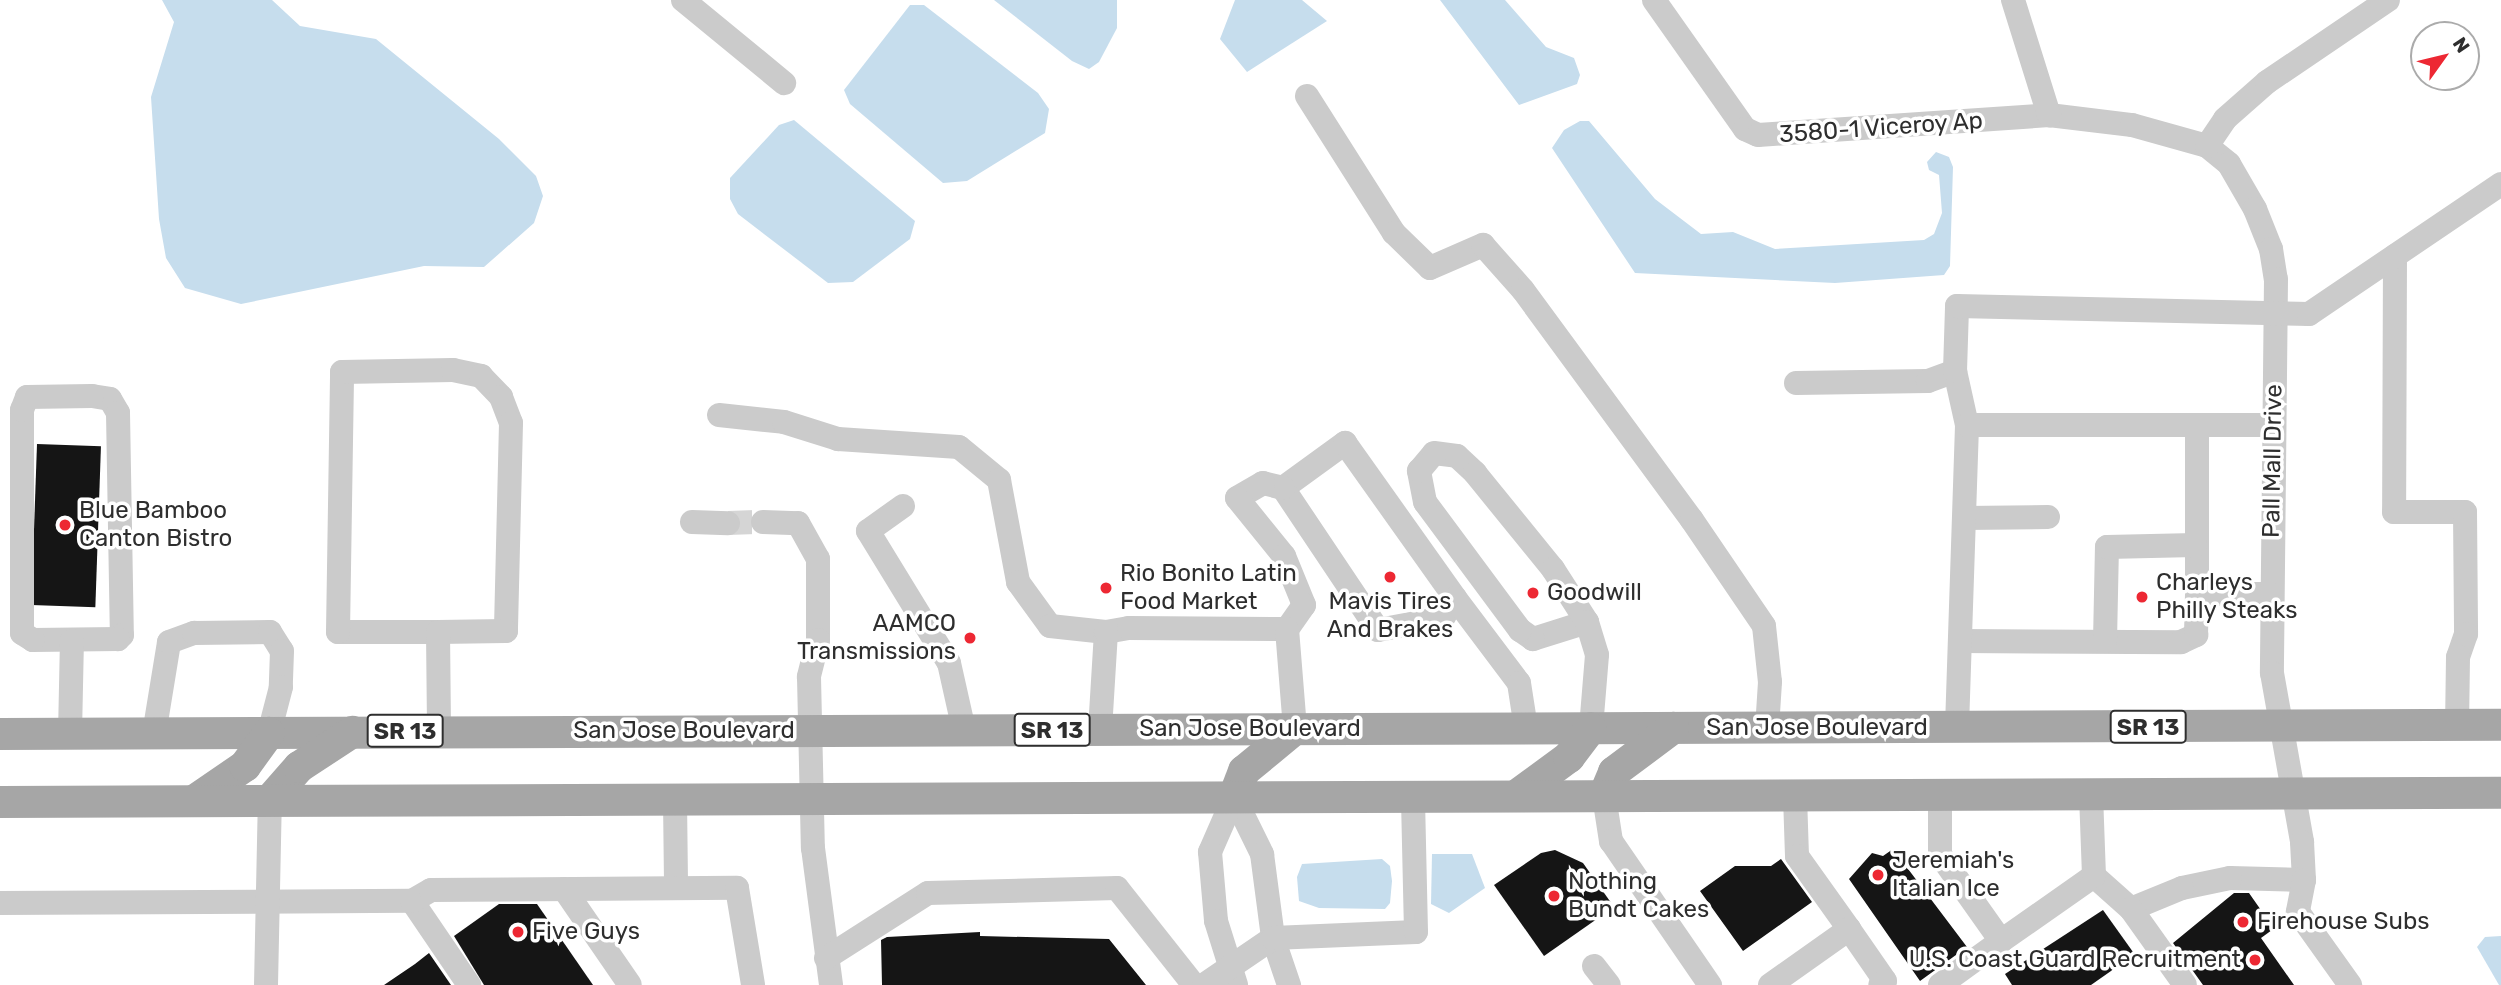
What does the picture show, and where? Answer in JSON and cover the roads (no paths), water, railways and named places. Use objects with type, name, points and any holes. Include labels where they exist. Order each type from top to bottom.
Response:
[{"type":"main road","name":"San Jose Boulevard","points":[[0,734],[2501,726]]},
{"type":"main road","points":[[1516,796],[1569,757],[1591,728]]},
{"type":"main road","points":[[1604,796],[1615,772],[1673,728]]},
{"type":"main road","points":[[1234,797],[1244,771],[1294,729]]},
{"type":"main road","points":[[270,800],[299,767],[352,732]]},
{"type":"main road","points":[[194,801],[245,766],[269,733]]},
{"type":"main road","points":[[0,802],[2501,793]]},
{"type":"street","points":[[683,0],[784,83]]},
{"type":"street","name":"3580-1 Viceroy Ap","points":[[1654,0],[1745,129],[1758,135],[2049,116],[2132,125],[2207,146]]},
{"type":"street","points":[[2013,0],[2049,116]]},
{"type":"street","points":[[2207,146],[2225,119],[2267,82],[2388,0]]},
{"type":"street","points":[[1307,96],[1394,233],[1430,268],[1483,245],[1523,290],[1692,520],[1764,626],[1770,682],[1767,728]]},
{"type":"street","name":"Pall Mall Drive","points":[[2207,146],[2229,164],[2255,209],[2271,249],[2276,311],[2270,594],[2272,673],[2293,794],[2304,880],[2298,912],[2350,985]]},
{"type":"street","points":[[1958,727],[1967,425],[1955,371],[1957,306],[2276,311],[2309,314],[2501,184]]},
{"type":"street","points":[[2395,256],[2394,512],[2465,512],[2466,634],[2458,657],[2457,726]]},
{"type":"street","points":[[453,370],[481,376],[501,397],[511,423],[506,631],[438,632],[338,632],[342,372],[453,370]]},
{"type":"street","points":[[1796,383],[1928,381],[1955,371]]},
{"type":"street","points":[[27,397],[110,399],[118,413],[123,629],[118,639],[72,641],[33,640],[22,633],[20,466],[22,410],[27,397]]},
{"type":"street","points":[[719,415],[784,422],[838,439],[958,447],[999,480],[1018,582],[1051,626],[1106,632],[1287,629]]},
{"type":"street","points":[[1967,425],[2197,428],[2274,425]]},
{"type":"street","points":[[1960,641],[2181,642],[2196,635],[2194,545],[2197,428]]},
{"type":"street","points":[[1283,488],[1345,443],[1519,683],[1526,729]]},
{"type":"street","points":[[1587,622],[1533,639],[1520,630],[1425,502],[1419,471],[1434,453],[1457,456],[1553,569],[1587,622],[1597,655],[1591,728]]},
{"type":"street","points":[[1294,729],[1287,629],[1304,605],[1284,556],[1237,498],[1263,482],[1283,488],[1378,629],[1443,618],[1455,598]]},
{"type":"street","points":[[903,506],[868,531],[945,656],[964,730]]},
{"type":"street","points":[[1965,518],[2048,517]]},
{"type":"street","points":[[692,522],[728,523]]},
{"type":"street","points":[[763,522],[797,523],[818,559],[818,640],[809,677],[811,799],[831,985]]},
{"type":"street","points":[[2105,640],[2107,547],[2194,545]]},
{"type":"street","points":[[2197,594],[2270,594]]},
{"type":"street","points":[[154,734],[169,642],[194,632],[270,632],[282,651],[281,687],[269,733]]},
{"type":"street","points":[[438,632],[439,731]]},
{"type":"street","points":[[1100,730],[1106,632]]},
{"type":"street","points":[[70,734],[72,641]]},
{"type":"street","points":[[2091,795],[2094,876],[2131,909],[2185,985]]},
{"type":"street","points":[[1604,796],[1611,841],[1710,985]]},
{"type":"street","points":[[1796,796],[1797,856],[1885,981],[1880,985]]},
{"type":"street","points":[[1940,796],[1940,855],[2001,941]]},
{"type":"street","points":[[1234,797],[1262,854],[1273,937],[1289,985]]},
{"type":"street","points":[[1232,974],[1216,921],[1210,852],[1234,797]]},
{"type":"street","points":[[1204,985],[1232,974],[1273,937],[1416,932],[1413,797]]},
{"type":"street","points":[[266,985],[270,800]]},
{"type":"street","points":[[675,800],[676,888]]},
{"type":"street","points":[[1940,985],[2094,876]]},
{"type":"street","points":[[2131,909],[2182,888],[2230,878],[2304,880]]},
{"type":"street","points":[[0,903],[412,901],[431,890],[737,888],[753,985]]},
{"type":"street","points":[[826,958],[928,893],[1117,888],[1194,985]]},
{"type":"street","points":[[564,890],[630,985]]},
{"type":"street","points":[[412,901],[469,985]]},
{"type":"street","points":[[1770,985],[1849,929]]},
{"type":"water","points":[[162,0],[272,0],[300,26],[376,39],[499,139],[536,176],[543,196],[534,223],[484,267],[424,266],[241,304],[185,288],[166,258],[159,219],[151,97],[174,22]]},
{"type":"water","points":[[994,0],[1117,0],[1117,28],[1099,62],[1089,69],[1072,61]]},
{"type":"water","points":[[1235,0],[1302,0],[1327,21],[1247,72],[1220,39]]},
{"type":"water","points":[[1440,0],[1505,0],[1546,47],[1574,58],[1580,75],[1577,84],[1519,105]]},
{"type":"water","points":[[910,5],[924,5],[1038,93],[1049,109],[1045,133],[967,181],[943,183],[850,104],[844,90]]},
{"type":"water","points":[[794,120],[915,221],[910,239],[853,282],[828,283],[738,214],[730,199],[730,178],[779,125]]},
{"type":"water","points":[[1580,121],[1589,121],[1655,199],[1701,234],[1733,232],[1775,249],[1924,240],[1934,234],[1942,213],[1939,175],[1929,170],[1927,162],[1936,152],[1949,157],[1953,167],[1950,266],[1944,275],[1835,283],[1635,273],[1552,148],[1564,130]]},
{"type":"water","points":[[1432,854],[1472,854],[1485,888],[1449,913],[1431,904]]},
{"type":"water","points":[[1382,859],[1390,866],[1392,881],[1390,903],[1385,909],[1319,908],[1299,901],[1297,877],[1302,864]]},
{"type":"water","points":[[2501,936],[2499,985],[2477,947],[2485,937]]},
{"type":"tunnel","points":[[728,523],[763,522]]},
{"type":"place","name":"Blue Bamboo Canton Bistro","points":[[65,525]]},
{"type":"place","name":"Mavis Tires And Brakes","points":[[1390,577]]},
{"type":"place","name":"Rio Bonito Latin Food Market","points":[[1106,588]]},
{"type":"place","name":"Goodwill","points":[[1533,593]]},
{"type":"place","name":"Charleys Philly Steaks","points":[[2142,597]]},
{"type":"place","name":"AAMCO Transmissions","points":[[970,638]]},
{"type":"place","name":"Jeremiah's Italian Ice","points":[[1878,875]]},
{"type":"place","name":"Nothing Bundt Cakes","points":[[1554,896]]},
{"type":"place","name":"Firehouse Subs","points":[[2243,922]]},
{"type":"place","name":"Five Guys","points":[[518,932]]},
{"type":"place","name":"U.S. Coast Guard Recruitment","points":[[2255,960]]}]
